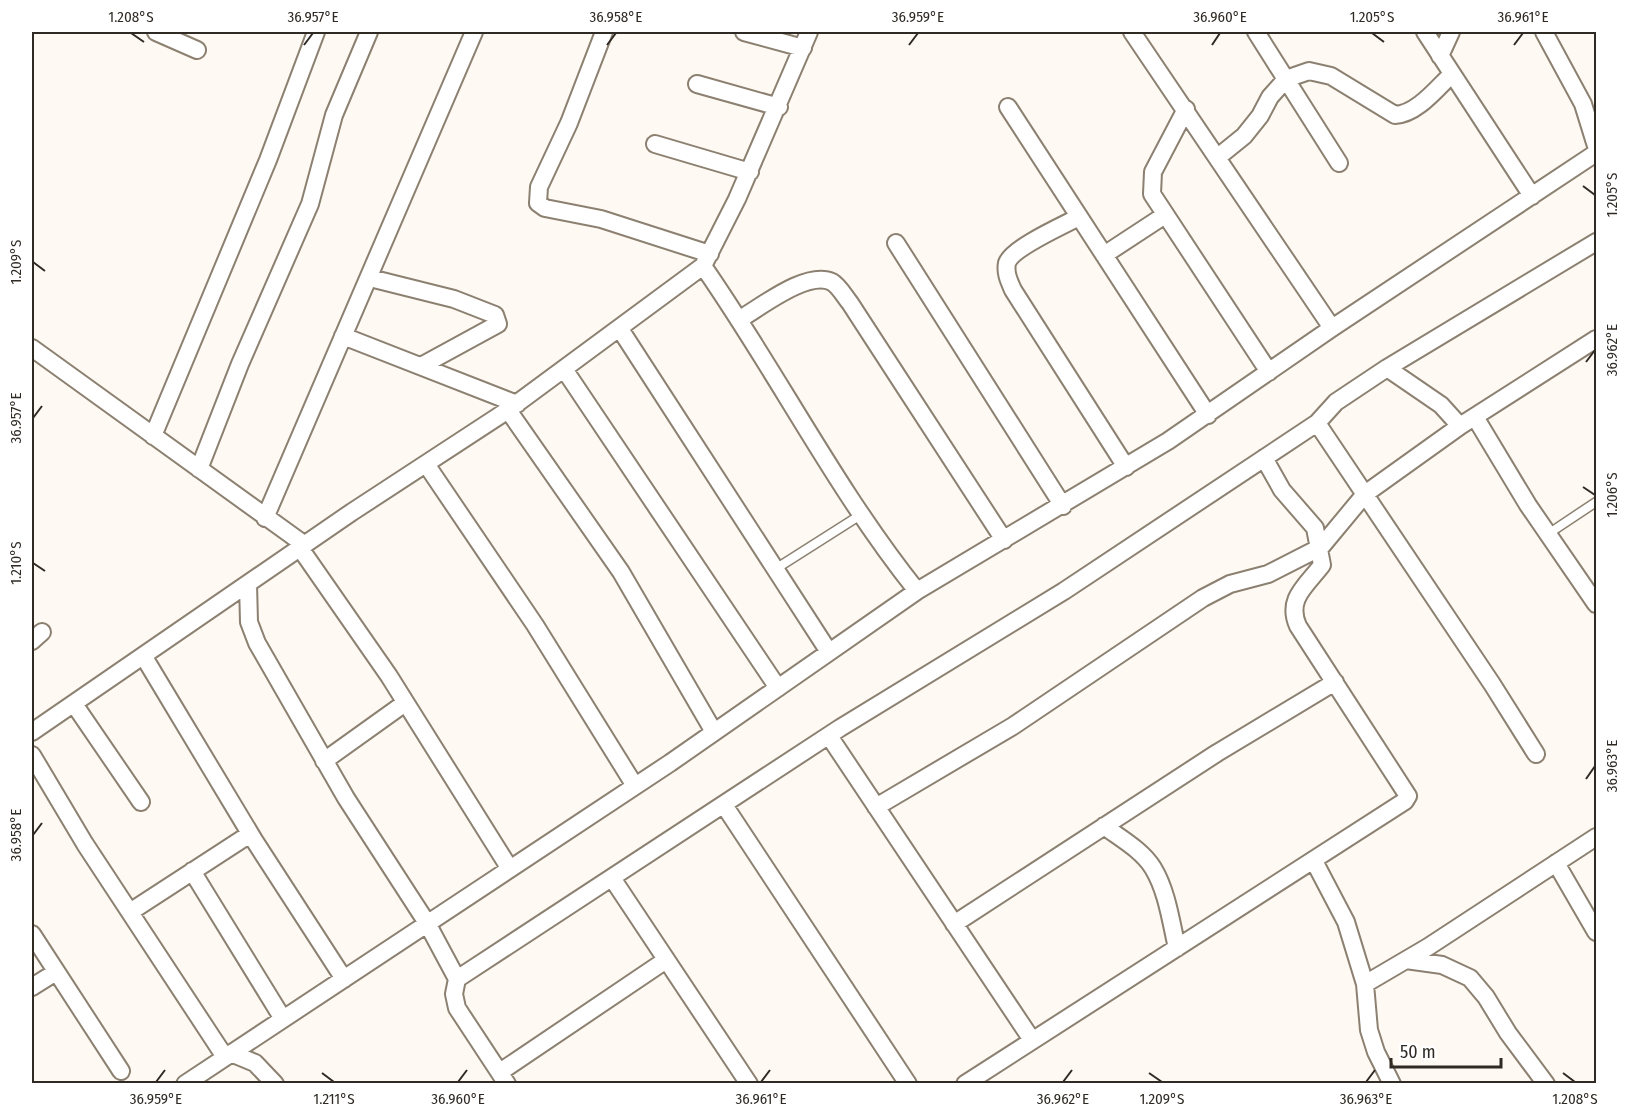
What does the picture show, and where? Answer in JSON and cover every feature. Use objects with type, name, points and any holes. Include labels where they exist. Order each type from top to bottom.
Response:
[{"type":"street","points":[[156,32],[197,50]]},
{"type":"street","points":[[153,436],[268,160],[316,32]]},
{"type":"street","points":[[199,470],[240,364],[310,204],[334,115],[369,32]]},
{"type":"street","points":[[265,518],[474,32]]},
{"type":"street","points":[[604,32],[569,123],[539,187],[538,203],[545,208],[637,229],[706,260],[789,402],[917,591]]},
{"type":"street","points":[[744,32],[803,48]]},
{"type":"street","points":[[32,732],[303,546],[513,407],[620,329],[706,260],[750,172],[809,32]]},
{"type":"street","points":[[1132,32],[1332,328]]},
{"type":"street","points":[[1256,32],[1339,163]]},
{"type":"street","points":[[1425,32],[1532,196]]},
{"type":"street","points":[[1440,56],[1450,32]]},
{"type":"street","points":[[1544,32],[1583,104],[1596,146]]},
{"type":"street","points":[[1218,157],[1244,136],[1260,116],[1270,97],[1286,79],[1309,71],[1331,76],[1395,115],[1403,115],[1419,104],[1452,74]]},
{"type":"street","points":[[697,84],[778,107]]},
{"type":"street","points":[[1008,107],[1208,415]]},
{"type":"street","points":[[1186,109],[1153,172],[1152,194],[1269,372]]},
{"type":"street","points":[[655,144],[750,172]]},
{"type":"street","points":[[185,1083],[635,786],[917,591],[1064,506],[1208,415],[1332,328],[1596,153]]},
{"type":"street","points":[[1104,255],[1165,215]]},
{"type":"street","points":[[1079,217],[1017,251],[1008,260],[1006,272],[1013,290],[1126,467]]},
{"type":"street","points":[[457,979],[829,736],[1064,591],[1317,423],[1336,402],[1388,368],[1596,242]]},
{"type":"street","points":[[896,243],[1064,506]]},
{"type":"street","points":[[370,278],[454,299],[495,315],[498,324],[421,366]]},
{"type":"street","points":[[740,319],[798,284],[816,278],[833,282],[850,303],[1004,540]]},
{"type":"street","points":[[620,329],[777,568],[829,652]]},
{"type":"street","points":[[343,336],[421,366],[513,407],[621,572],[714,732]]},
{"type":"street","points":[[876,807],[1013,726],[1203,598],[1230,584],[1268,574],[1321,547],[1365,494],[1460,426],[1596,339]]},
{"type":"street","points":[[32,348],[303,546],[510,869]]},
{"type":"street","points":[[1388,368],[1441,405],[1460,426]]},
{"type":"street","points":[[564,369],[778,688]]},
{"type":"street","points":[[1475,417],[1548,534],[1596,604]]},
{"type":"street","points":[[1317,423],[1492,684],[1536,754]]},
{"type":"street","points":[[965,1083],[1314,861],[1405,801],[1408,796],[1293,615],[1293,602],[1322,565],[1321,547],[1315,528],[1282,490],[1264,458]]},
{"type":"street","points":[[426,464],[534,625],[635,786]]},
{"type":"street","points":[[248,584],[249,622],[257,643],[324,761],[427,923],[457,979],[454,994],[457,1008],[505,1080],[666,960]]},
{"type":"street","points":[[144,657],[250,834],[344,979]]},
{"type":"street","points":[[954,924],[1217,753],[1335,682]]},
{"type":"street","points":[[324,761],[405,703]]},
{"type":"street","points":[[75,704],[141,802]]},
{"type":"street","points":[[829,736],[1032,1040]]},
{"type":"street","points":[[32,755],[130,912],[228,1055],[255,1063],[275,1083]]},
{"type":"street","points":[[724,806],[908,1083]]},
{"type":"street","points":[[1104,826],[1134,847],[1152,867],[1171,919],[1177,948]]},
{"type":"street","points":[[130,912],[250,834]]},
{"type":"street","points":[[1365,984],[1596,837]]},
{"type":"street","points":[[1314,861],[1346,922],[1365,984],[1369,1030],[1376,1052],[1392,1083]]},
{"type":"street","points":[[1556,863],[1596,932]]},
{"type":"street","points":[[192,871],[283,1019]]},
{"type":"street","points":[[612,878],[749,1083]]},
{"type":"street","points":[[32,934],[121,1071]]},
{"type":"street","points":[[1406,960],[1442,965],[1470,978],[1486,996],[1508,1033],[1546,1083]]},
{"type":"street","points":[[32,987],[56,972]]},
{"type":"lane","points":[[1548,534],[1596,502]]},
{"type":"lane","points":[[777,568],[863,513]]}]
